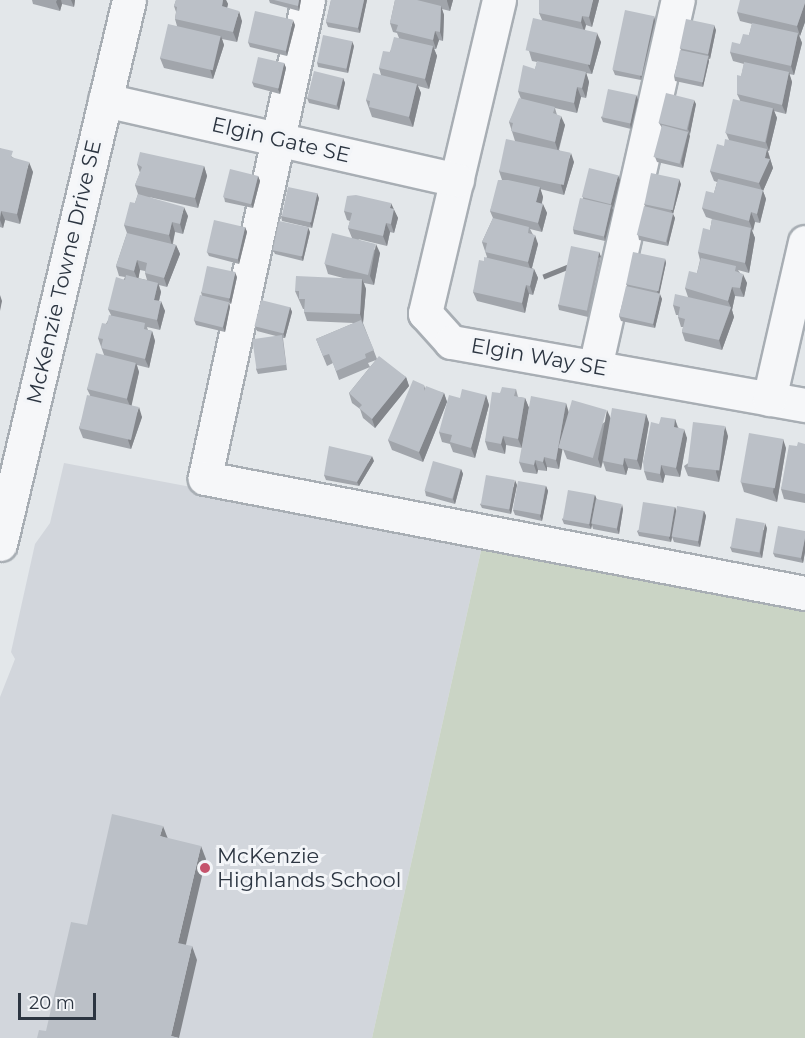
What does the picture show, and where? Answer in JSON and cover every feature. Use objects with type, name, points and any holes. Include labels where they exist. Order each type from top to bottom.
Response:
[{"type":"street","name":"McKenzie Towne Drive SE","points":[[0,544],[12,439],[105,100],[129,0]]},
{"type":"street","points":[[308,0],[275,140],[205,478],[805,592]]},
{"type":"street","name":"Elgin Way SE","points":[[499,0],[425,314],[451,342],[805,405]]},
{"type":"street","points":[[595,367],[678,0]]},
{"type":"street","name":"Elgin Gate SE","points":[[105,100],[457,180]]},
{"type":"street","points":[[769,399],[805,242]]},
{"type":"shaded area","name":"McKenzie Highlands School","points":[[64,463],[483,542],[372,1038],[0,1038],[0,697],[15,659],[11,652],[35,544],[50,523]]},
{"type":"green space","points":[[483,542],[805,605],[805,1038],[372,1038]]},
{"type":"building","points":[[176,0],[223,0],[222,6],[239,11],[233,32],[175,19]]},
{"type":"building","points":[[274,0],[299,0],[298,6]]},
{"type":"building","points":[[331,0],[364,0],[358,28],[326,22]]},
{"type":"building","points":[[395,0],[417,0],[441,6],[440,32],[435,31],[433,40],[396,31],[398,25],[390,23]]},
{"type":"building","points":[[539,0],[593,0],[589,17],[582,16],[581,22],[539,13]]},
{"type":"building","points":[[740,0],[805,0],[805,3],[797,26],[737,12]]},
{"type":"building","points":[[625,10],[654,16],[642,76],[612,70]]},
{"type":"building","points":[[255,11],[293,20],[286,51],[248,42]]},
{"type":"building","points":[[533,18],[597,33],[590,65],[526,50]]},
{"type":"building","points":[[686,19],[714,25],[708,54],[680,48]]},
{"type":"building","points":[[752,23],[798,33],[791,66],[730,52],[732,42],[740,44],[743,34],[749,35]]},
{"type":"building","points":[[168,24],[221,36],[213,70],[160,58]]},
{"type":"building","points":[[323,35],[352,41],[347,69],[317,62]]},
{"type":"building","points":[[394,37],[433,46],[425,79],[379,68],[383,51],[390,52]]},
{"type":"building","points":[[680,50],[708,56],[703,82],[674,76]]},
{"type":"building","points":[[258,57],[284,63],[278,88],[252,82]]},
{"type":"building","points":[[537,61],[586,72],[582,88],[577,87],[574,103],[518,91],[523,65],[535,69]]},
{"type":"building","points":[[744,62],[789,72],[782,105],[737,94],[737,75],[741,76]]},
{"type":"building","points":[[314,71],[343,78],[336,105],[307,98]]},
{"type":"building","points":[[373,73],[417,84],[409,117],[369,107],[370,101],[366,100]]},
{"type":"building","points":[[608,89],[636,95],[630,123],[602,117]]},
{"type":"building","points":[[666,93],[694,100],[687,130],[659,123]]},
{"type":"building","points":[[519,98],[555,107],[553,113],[561,116],[555,142],[511,131],[513,123],[509,122]]},
{"type":"building","points":[[733,99],[773,108],[765,142],[725,133]]},
{"type":"building","points":[[662,125],[688,132],[680,164],[653,157]]},
{"type":"building","points":[[506,139],[571,153],[564,185],[499,171]]},
{"type":"building","points":[[725,139],[767,149],[765,158],[770,159],[759,183],[710,171],[717,144],[724,146]]},
{"type":"building","points":[[0,148],[13,151],[11,157],[29,162],[17,214],[1,211],[0,217]]},
{"type":"building","points":[[140,152],[204,166],[195,198],[135,185],[142,167],[137,164]]},
{"type":"building","points":[[589,168],[618,175],[611,204],[582,197]]},
{"type":"building","points":[[230,169],[258,176],[251,204],[223,197]]},
{"type":"building","points":[[651,173],[679,179],[673,210],[644,204]]},
{"type":"building","points":[[718,179],[763,190],[757,214],[751,212],[749,221],[702,208],[706,191],[714,193]]},
{"type":"building","points":[[498,180],[540,187],[536,202],[543,204],[538,223],[490,211]]},
{"type":"building","points":[[288,187],[317,193],[311,223],[282,216]]},
{"type":"building","points":[[138,194],[184,207],[180,224],[172,222],[169,235],[124,225],[130,202],[135,203]]},
{"type":"building","points":[[356,195],[391,203],[390,208],[394,209],[391,224],[386,223],[383,236],[348,228],[352,213],[344,211],[347,196]]},
{"type":"building","points":[[580,198],[611,205],[604,236],[573,229]]},
{"type":"building","points":[[644,206],[673,213],[666,242],[637,235]]},
{"type":"building","points":[[493,218],[529,227],[528,233],[535,235],[528,262],[485,252],[487,243],[482,242]]},
{"type":"building","points":[[712,219],[751,228],[745,263],[698,252],[703,228],[710,230]]},
{"type":"building","points":[[214,220],[245,227],[238,259],[207,252]]},
{"type":"building","points":[[279,221],[308,227],[302,257],[273,250]]},
{"type":"building","points":[[127,233],[176,245],[164,278],[145,273],[147,263],[137,260],[134,271],[116,266]]},
{"type":"building","points":[[332,233],[376,244],[368,275],[324,264]]},
{"type":"building","points":[[571,246],[599,252],[587,311],[559,305]]},
{"type":"building","points":[[633,252],[665,259],[658,291],[626,284]]},
{"type":"building","points":[[484,257],[534,269],[530,286],[526,285],[522,303],[473,292],[479,260],[484,261]]},
{"type":"building","points":[[701,258],[736,266],[735,271],[743,274],[740,288],[732,287],[728,301],[685,288],[689,271],[697,273]]},
{"type":"building","points":[[207,266],[235,272],[230,298],[201,292]]},
{"type":"building","points":[[126,275],[158,283],[154,300],[161,301],[157,320],[108,309],[116,277],[125,280]]},
{"type":"building","points":[[296,276],[362,279],[360,314],[304,312],[305,299],[299,299],[299,291],[295,291]]},
{"type":"building","points":[[626,286],[660,294],[653,324],[619,316]]},
{"type":"building","points":[[675,294],[731,307],[719,340],[682,332],[685,319],[678,317],[680,307],[673,305]]},
{"type":"building","points":[[200,295],[229,302],[223,327],[194,320]]},
{"type":"building","points":[[261,300],[290,307],[284,333],[254,326]]},
{"type":"building","points":[[109,315],[145,323],[144,329],[152,331],[145,359],[101,348],[103,339],[98,338],[102,323],[107,324]]},
{"type":"building","points":[[361,320],[374,350],[365,354],[366,358],[336,371],[329,354],[323,356],[316,339]]},
{"type":"building","points":[[282,335],[286,365],[256,369],[252,339]]},
{"type":"building","points":[[96,353],[136,363],[127,399],[87,389]]},
{"type":"building","points":[[379,356],[406,377],[372,419],[359,408],[362,405],[349,393]]},
{"type":"building","points":[[413,380],[424,385],[424,391],[426,386],[444,393],[419,452],[388,440]]},
{"type":"building","points":[[502,387],[516,389],[514,396],[525,398],[518,439],[503,436],[501,444],[485,441],[492,392],[500,393]]},
{"type":"building","points":[[462,389],[486,395],[471,448],[450,442],[452,435],[439,432],[449,395],[460,398]]},
{"type":"building","points":[[87,395],[139,407],[131,440],[79,428]]},
{"type":"building","points":[[531,396],[566,403],[556,460],[544,457],[543,462],[535,460],[534,465],[519,462]]},
{"type":"building","points":[[572,400],[607,410],[593,458],[558,448]]},
{"type":"building","points":[[612,408],[646,414],[637,460],[624,458],[623,465],[603,461]]},
{"type":"building","points":[[661,417],[675,419],[674,427],[684,429],[676,468],[661,465],[660,474],[644,471],[643,462],[651,422],[659,424]]},
{"type":"building","points":[[693,422],[725,426],[719,471],[688,467]]},
{"type":"building","points":[[749,433],[783,439],[775,488],[740,482]]},
{"type":"building","points":[[798,442],[805,444],[805,494],[781,489],[789,445],[797,446]]},
{"type":"building","points":[[329,446],[372,456],[357,482],[324,475]]},
{"type":"building","points":[[433,461],[461,469],[452,499],[424,491]]},
{"type":"building","points":[[486,475],[515,480],[509,510],[481,505]]},
{"type":"building","points":[[518,481],[546,486],[541,514],[513,510]]},
{"type":"building","points":[[568,490],[595,495],[589,524],[563,520]]},
{"type":"building","points":[[596,499],[622,504],[617,529],[591,524]]},
{"type":"building","points":[[643,502],[675,507],[670,537],[638,532]]},
{"type":"building","points":[[677,506],[704,511],[698,541],[672,537]]},
{"type":"building","points":[[736,518],[765,523],[759,553],[731,548]]},
{"type":"building","points":[[778,526],[805,531],[801,558],[773,553]]},
{"type":"building","points":[[112,814],[163,826],[160,836],[201,846],[178,943],[192,946],[171,1036],[178,1038],[37,1038],[39,1030],[46,1031],[71,922],[87,925]]},
{"type":"place","name":"McKenzie Highlands School","points":[[205,868]]}]
